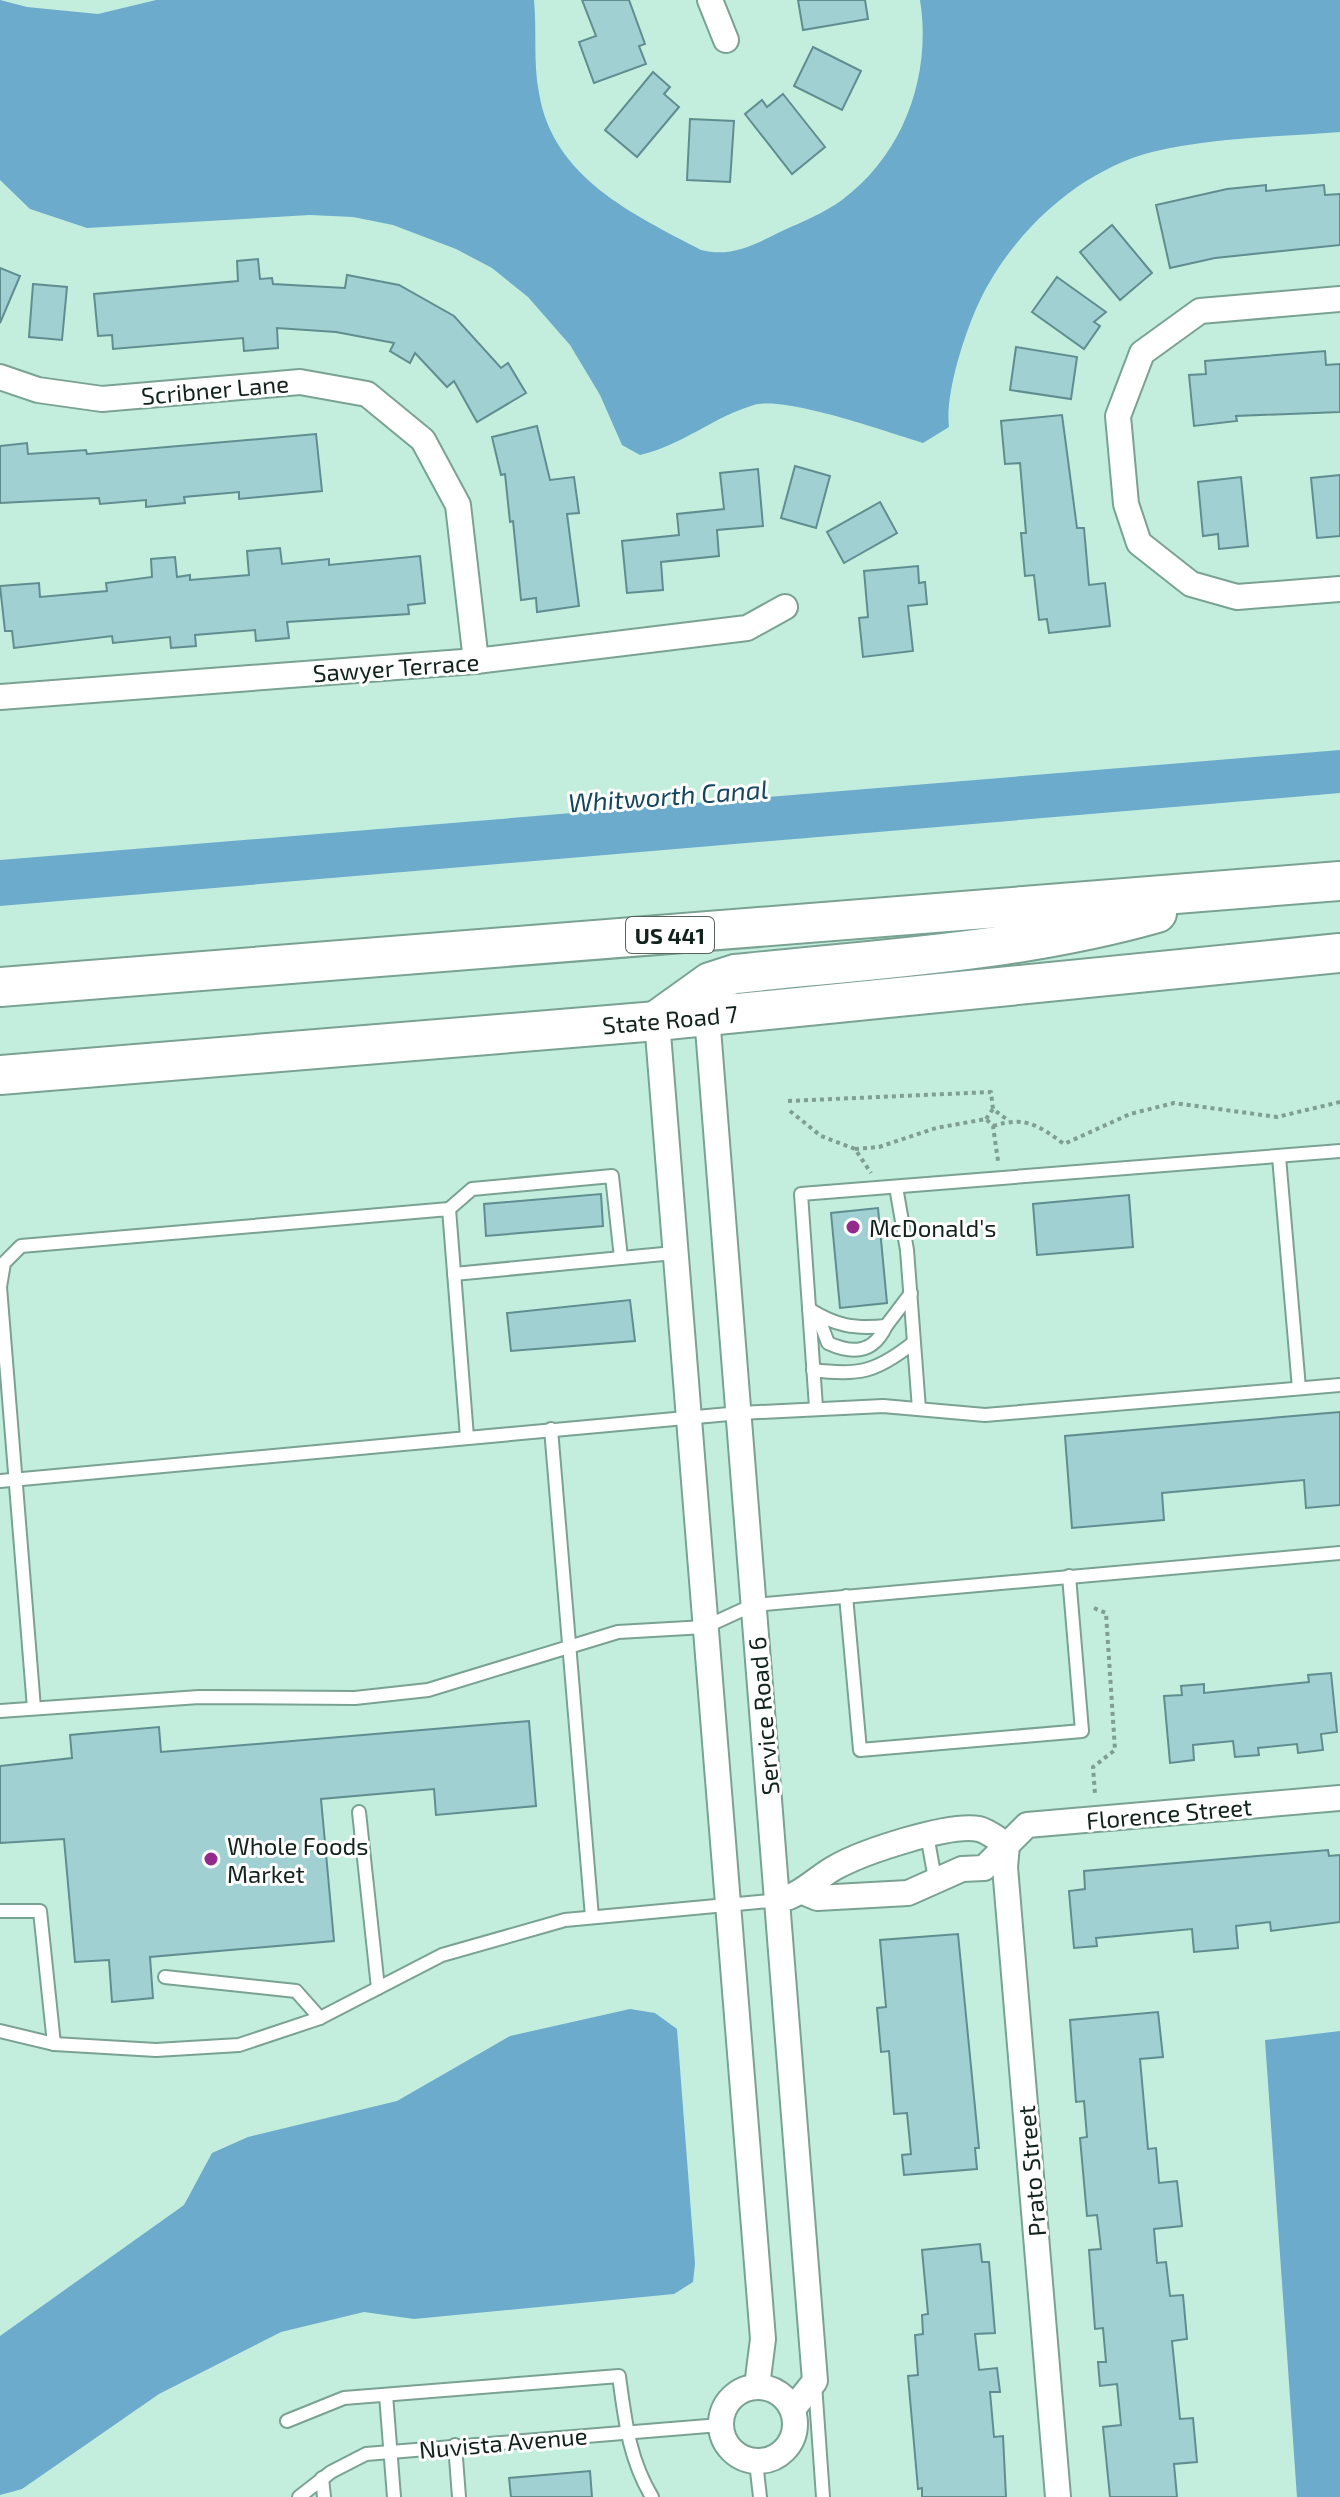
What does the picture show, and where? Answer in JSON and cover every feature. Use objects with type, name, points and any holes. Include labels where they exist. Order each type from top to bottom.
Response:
[{"type":"main road","name":"US 441","points":[[0,987],[1340,881]]},
{"type":"main road","points":[[657,1021],[710,982],[735,974],[1025,943],[1097,930],[1244,889]]},
{"type":"main road","name":"State Road 7","points":[[0,1075],[657,1021],[1340,953]]},
{"type":"street","points":[[710,0],[726,40]]},
{"type":"street","points":[[1340,299],[1200,311],[1142,353],[1118,416],[1126,504],[1139,543],[1191,584],[1237,597],[1340,589]]},
{"type":"street","name":"Scribner Lane","points":[[0,377],[38,390],[102,399],[300,382],[367,394],[423,440],[458,505],[476,661]]},
{"type":"street","name":"Sawyer Terrace","points":[[0,697],[476,661],[747,628],[785,607]]},
{"type":"street","name":"Service Road 6","points":[[707,1016],[753,1605],[780,1900],[815,2381]]},
{"type":"street","name":"Service Road 6","points":[[657,1021],[763,2339],[757,2386]]},
{"type":"street","name":"Florence Street","points":[[803,1892],[817,1898],[908,1893],[962,1869],[984,1868],[1027,1825],[1340,1798]]},
{"type":"street","name":"Florence Street","points":[[780,1900],[803,1892],[812,1880],[842,1863],[927,1835],[979,1829],[1007,1845]]},
{"type":"street","name":"Prato Street","points":[[1007,1845],[1005,1867],[1058,2497]]},
{"type":"street","points":[[793,2409],[815,2381]]},
{"type":"street","points":[[757,2386],[773,2389],[785,2397],[793,2409],[794,2435],[787,2448],[775,2458],[756,2462],[731,2450],[720,2425],[729,2399],[741,2390],[757,2386]]},
{"type":"lane","points":[[816,1407],[813,1312],[801,1194],[1340,1151]]},
{"type":"lane","points":[[1279,1157],[1299,1388]]},
{"type":"lane","points":[[34,1708],[0,1275],[4,1263],[21,1246],[449,1209],[472,1189],[612,1176],[621,1258]]},
{"type":"lane","points":[[896,1187],[911,1293],[919,1409]]},
{"type":"lane","points":[[449,1209],[467,1437]]},
{"type":"lane","points":[[454,1274],[674,1253]]},
{"type":"lane","points":[[813,1312],[828,1343],[850,1353],[868,1349],[881,1337],[911,1293]]},
{"type":"lane","points":[[813,1312],[853,1329],[886,1326]]},
{"type":"lane","points":[[813,1370],[842,1374],[868,1372],[913,1343]]},
{"type":"lane","points":[[0,1481],[816,1407],[996,1414],[1340,1385]]},
{"type":"lane","points":[[551,1429],[592,1917]]},
{"type":"lane","points":[[0,1711],[199,1697],[355,1698],[428,1690],[618,1632],[705,1627],[753,1605],[1340,1553]]},
{"type":"lane","points":[[846,1596],[860,1750],[1082,1731],[1069,1576]]},
{"type":"lane","points":[[359,1812],[378,1988]]},
{"type":"lane","points":[[927,1835],[935,1879]]},
{"type":"lane","points":[[0,2031],[54,2044],[156,2050],[239,2045],[320,2018],[442,1955],[565,1920],[780,1900]]},
{"type":"lane","points":[[0,1911],[40,1911],[54,2044]]},
{"type":"lane","points":[[165,1977],[296,1991],[320,2018]]},
{"type":"lane","points":[[287,2421],[344,2398],[619,2376],[626,2432],[636,2471],[652,2497]]},
{"type":"lane","points":[[815,2381],[823,2497]]},
{"type":"lane","points":[[386,2395],[394,2497]]},
{"type":"lane","name":"Nuvista Avenue","points":[[299,2497],[322,2478],[366,2454],[720,2425]]},
{"type":"lane","points":[[455,2445],[459,2497]]},
{"type":"lane","points":[[756,2462],[760,2497]]},
{"type":"lane","points":[[322,2478],[324,2497]]},
{"type":"path","points":[[788,1101],[991,1092],[993,1109],[986,1119],[936,1128],[879,1147],[855,1149],[821,1136],[790,1111]]},
{"type":"path","points":[[993,1126],[1009,1121],[1036,1124],[1064,1144],[1130,1114],[1174,1103],[1277,1117],[1340,1102]]},
{"type":"path","points":[[993,1109],[1009,1121]]},
{"type":"path","points":[[986,1119],[993,1126],[998,1162]]},
{"type":"path","points":[[855,1149],[875,1178]]},
{"type":"path","points":[[1094,1608],[1106,1613],[1115,1750],[1093,1767],[1095,1794]]},
{"type":"water","points":[[0,0],[27,7],[98,14],[156,0],[534,0],[539,93],[547,123],[561,148],[578,171],[624,207],[701,250],[712,252],[733,251],[763,241],[820,213],[842,200],[882,160],[909,111],[917,84],[923,28],[920,0],[1340,0],[1340,132],[1222,140],[1152,152],[1096,175],[1071,192],[1025,233],[989,283],[971,321],[956,367],[948,414],[949,427],[923,443],[837,416],[769,404],[739,410],[669,445],[640,455],[622,445],[600,395],[570,345],[528,297],[492,268],[456,249],[393,225],[353,217],[310,215],[87,228],[30,209],[0,180]]},
{"type":"water","points":[[1340,750],[1340,793],[0,906],[0,860]]},
{"type":"water","points":[[630,2009],[655,2013],[677,2029],[695,2264],[693,2282],[674,2294],[414,2319],[364,2312],[281,2332],[159,2394],[22,2489],[0,2495],[0,2336],[184,2205],[212,2153],[248,2137],[397,2101],[510,2036]]},
{"type":"water","points":[[1340,2031],[1340,2497],[1297,2497],[1265,2040]]},
{"type":"building","points":[[582,0],[629,0],[645,44],[639,46],[646,64],[594,83],[579,42],[596,36]]},
{"type":"building","points":[[798,0],[865,0],[868,19],[803,30]]},
{"type":"building","points":[[813,47],[861,71],[842,110],[794,86]]},
{"type":"building","points":[[653,72],[670,87],[664,94],[679,107],[637,157],[605,130]]},
{"type":"building","points":[[783,94],[825,147],[792,174],[745,114],[762,100],[767,107]]},
{"type":"building","points":[[690,119],[734,121],[730,182],[687,180]]},
{"type":"building","points":[[1266,185],[1266,191],[1324,185],[1325,195],[1340,194],[1340,245],[1215,258],[1170,268],[1156,205],[1227,189]]},
{"type":"building","points":[[1112,225],[1152,273],[1120,300],[1080,252]]},
{"type":"building","points":[[258,259],[260,279],[272,278],[273,284],[345,288],[347,275],[399,285],[454,316],[501,368],[508,363],[526,393],[477,422],[454,381],[447,387],[415,353],[410,363],[390,351],[394,343],[336,332],[277,328],[278,348],[244,351],[243,338],[113,349],[112,335],[98,336],[94,294],[238,281],[237,261]]},
{"type":"building","points":[[0,268],[20,276],[0,323]]},
{"type":"building","points":[[1057,277],[1106,312],[1094,322],[1100,326],[1084,349],[1032,312]]},
{"type":"building","points":[[33,284],[67,287],[62,340],[29,337]]},
{"type":"building","points":[[1016,347],[1077,357],[1071,399],[1010,390]]},
{"type":"building","points":[[1325,351],[1326,365],[1340,364],[1340,412],[1236,416],[1237,421],[1194,426],[1189,375],[1206,374],[1205,361]]},
{"type":"building","points":[[1062,415],[1077,528],[1084,528],[1089,585],[1105,583],[1110,626],[1049,633],[1047,619],[1039,620],[1034,575],[1025,576],[1021,533],[1026,533],[1020,463],[1005,464],[1001,421]]},
{"type":"building","points":[[537,426],[550,480],[574,477],[579,513],[567,514],[579,606],[537,612],[536,598],[521,600],[505,474],[501,475],[492,437]]},
{"type":"building","points":[[316,434],[322,491],[239,499],[239,492],[184,497],[185,503],[146,507],[146,500],[100,504],[99,498],[0,503],[0,446],[27,443],[28,454],[86,450],[87,454]]},
{"type":"building","points":[[795,466],[830,476],[816,528],[781,518]]},
{"type":"building","points":[[758,469],[763,526],[717,530],[719,556],[661,562],[663,590],[627,593],[622,541],[679,535],[677,514],[724,509],[720,473]]},
{"type":"building","points":[[1340,475],[1340,536],[1317,538],[1311,478]]},
{"type":"building","points":[[1241,477],[1248,546],[1219,549],[1218,534],[1203,536],[1198,482]]},
{"type":"building","points":[[880,502],[897,533],[844,563],[827,532]]},
{"type":"building","points":[[280,548],[282,564],[329,559],[329,565],[420,556],[425,603],[408,605],[409,614],[287,622],[289,638],[256,641],[255,630],[195,635],[196,646],[171,648],[170,637],[113,643],[112,636],[14,648],[12,631],[5,631],[0,586],[39,583],[40,597],[107,591],[106,583],[152,577],[151,559],[175,557],[177,577],[190,575],[190,580],[249,575],[247,551]]},
{"type":"building","points":[[918,566],[919,583],[925,582],[927,604],[908,606],[913,651],[863,657],[859,618],[868,617],[864,571]]},
{"type":"building","points":[[601,1194],[603,1226],[486,1236],[484,1204]]},
{"type":"building","points":[[1129,1195],[1133,1247],[1037,1255],[1033,1204]]},
{"type":"building","points":[[878,1208],[887,1303],[840,1308],[831,1213]]},
{"type":"building","points":[[630,1300],[635,1341],[511,1351],[507,1313]]},
{"type":"building","points":[[1340,1412],[1340,1505],[1306,1508],[1304,1480],[1162,1493],[1164,1520],[1072,1528],[1065,1436]]},
{"type":"building","points":[[1331,1673],[1337,1732],[1321,1734],[1323,1750],[1298,1753],[1297,1744],[1258,1748],[1259,1755],[1235,1757],[1233,1741],[1193,1745],[1194,1760],[1170,1763],[1164,1696],[1182,1695],[1181,1686],[1204,1684],[1204,1693],[1309,1682],[1308,1675]]},
{"type":"building","points":[[529,1721],[536,1806],[436,1815],[434,1789],[321,1799],[334,1941],[150,1957],[153,1998],[112,2002],[109,1960],[75,1962],[64,1839],[0,1843],[0,1766],[72,1758],[70,1735],[159,1727],[161,1752]]},
{"type":"building","points":[[1328,1850],[1329,1856],[1340,1855],[1340,1922],[1271,1931],[1270,1922],[1236,1926],[1238,1948],[1194,1952],[1192,1929],[1096,1938],[1097,1946],[1074,1948],[1069,1891],[1085,1889],[1084,1871]]},
{"type":"building","points":[[958,1934],[979,2148],[975,2148],[977,2169],[904,2175],[902,2155],[911,2154],[907,2113],[894,2114],[889,2051],[881,2052],[877,2008],[886,2007],[880,1940]]},
{"type":"building","points":[[1158,2012],[1163,2057],[1140,2059],[1148,2149],[1156,2148],[1159,2183],[1177,2181],[1182,2226],[1154,2229],[1157,2263],[1166,2262],[1170,2296],[1183,2295],[1187,2339],[1172,2341],[1180,2419],[1193,2418],[1197,2462],[1174,2464],[1177,2497],[1110,2497],[1103,2427],[1121,2425],[1117,2384],[1100,2386],[1098,2362],[1106,2362],[1103,2328],[1095,2329],[1089,2250],[1101,2249],[1097,2215],[1087,2216],[1080,2138],[1087,2137],[1084,2101],[1076,2102],[1070,2020]]},
{"type":"building","points":[[980,2244],[982,2262],[989,2262],[995,2333],[975,2334],[979,2370],[997,2368],[1000,2392],[990,2392],[994,2437],[1003,2436],[1006,2497],[922,2497],[922,2488],[918,2489],[908,2376],[918,2375],[915,2335],[923,2334],[922,2315],[928,2314],[922,2250]]},
{"type":"building","points":[[590,2471],[592,2497],[511,2497],[509,2478]]},
{"type":"place","name":"McDonald's","points":[[853,1227]]},
{"type":"place","name":"Whole Foods Market","points":[[211,1859]]},
{"type":"water label","name":"Whitworth Canal","points":[[668,795]]}]
